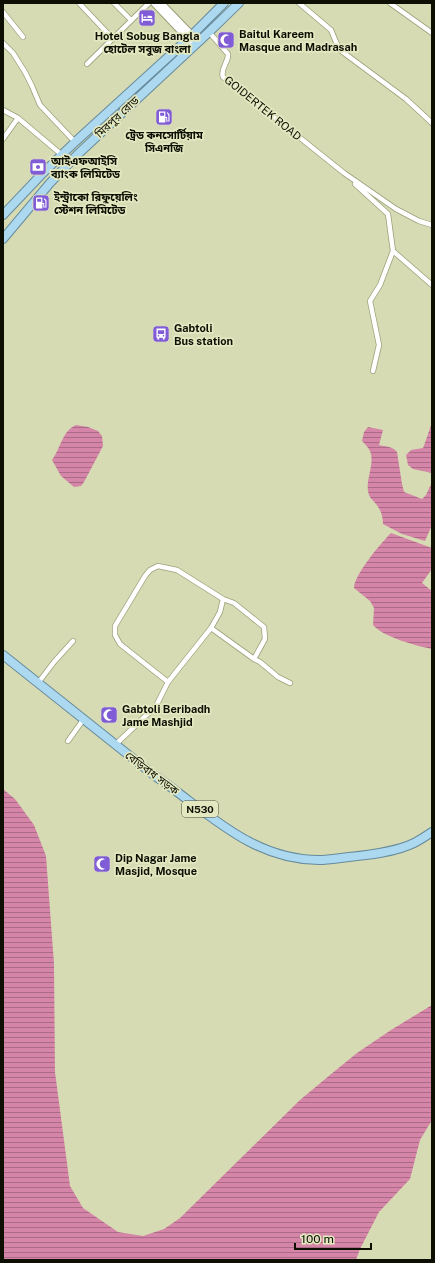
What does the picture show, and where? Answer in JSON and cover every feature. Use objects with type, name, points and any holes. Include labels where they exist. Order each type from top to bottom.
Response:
[{"type":"highway","name":"মিরপুর রোড","points":[[4,213],[75,142],[190,37],[224,3]]},
{"type":"highway","name":"মিরপুর রোড","points":[[3,239],[50,183],[78,154],[239,3]]},
{"type":"highway","name":"বেড়িবাধ সড়ক","points":[[3,655],[83,720],[155,776],[178,791],[214,820],[230,831],[265,850],[305,859],[320,860],[367,855],[413,843],[432,832]]},
{"type":"main road","points":[[154,3],[197,43]]},
{"type":"main road","points":[[162,3],[190,37]]},
{"type":"street","points":[[79,3],[113,39]]},
{"type":"street","points":[[114,3],[131,20]]},
{"type":"street","points":[[87,64],[149,3]]},
{"type":"street","points":[[299,3],[331,30],[340,50],[406,99],[432,123]]},
{"type":"street","points":[[390,3],[432,33]]},
{"type":"street","points":[[3,12],[23,37]]},
{"type":"street","name":"GOIDERTEK ROAD","points":[[209,32],[228,54],[228,58],[222,71],[223,77],[344,173],[396,209],[419,221],[432,225]]},
{"type":"street","points":[[3,43],[25,72],[40,105],[75,142]]},
{"type":"street","points":[[3,110],[18,118],[62,155]]},
{"type":"street","points":[[3,138],[18,118]]},
{"type":"street","name":"GOIDERTEK ROAD","points":[[344,173],[388,214],[393,250]]},
{"type":"street","points":[[373,372],[379,345],[370,301],[380,285],[393,250],[432,285]]},
{"type":"street","points":[[168,682],[120,644],[115,635],[116,626],[145,576],[150,570],[158,566],[177,570],[223,599],[234,604],[264,628],[265,639],[254,659]]},
{"type":"street","points":[[115,745],[156,706],[168,682],[211,628],[220,612],[223,599]]},
{"type":"street","points":[[211,628],[260,662],[278,677],[290,683]]},
{"type":"street","points":[[38,683],[73,641]]},
{"type":"street","points":[[68,741],[83,720]]},
{"type":"shaded area","points":[[432,422],[432,473],[413,469],[408,465],[406,455],[411,450],[423,448]]},
{"type":"shaded area","points":[[76,425],[88,427],[98,431],[102,436],[103,446],[84,482],[81,486],[74,487],[61,476],[52,460],[68,431]]},
{"type":"shaded area","points":[[368,427],[383,430],[379,445],[391,448],[397,452],[404,492],[422,499],[426,495],[432,482],[432,525],[425,541],[402,534],[383,524],[378,506],[370,497],[368,491],[368,481],[372,460],[369,450],[362,441],[364,432]]},
{"type":"shaded area","points":[[391,533],[432,548],[432,569],[422,583],[432,591],[432,649],[392,637],[378,629],[373,625],[374,608],[370,601],[354,588],[358,575],[375,551]]},
{"type":"shaded area","points":[[3,789],[15,799],[34,825],[46,856],[54,964],[55,1072],[70,1186],[83,1208],[118,1232],[143,1236],[164,1229],[180,1218],[300,1100],[357,1053],[432,1005],[432,1120],[420,1140],[410,1179],[379,1212],[356,1260],[3,1260]]},
{"type":"place","name":"Hotel Sobug Bangla হোটেল সবুজ বাংলা","points":[[147,18]]},
{"type":"place","name":"Baitul Kareem Masque and Madrasah","points":[[226,40]]},
{"type":"place","name":"ট্রেড কনসোর্টিয়াম সিএনজি","points":[[164,117]]},
{"type":"place","name":"আইএফআইসি ব্যাংক লিমিটেড","points":[[38,167]]},
{"type":"place","name":"ইন্ট্রাকো রিফুয়েলিং স্টেশন লিমিটেড","points":[[41,203]]},
{"type":"place","name":"Gabtoli Bus station","points":[[161,334]]},
{"type":"place","name":"Gabtoli Beribadh Jame Mashjid","points":[[109,715]]},
{"type":"place","name":"Dip Nagar Jame Masjid, Mosque","points":[[102,864]]}]
